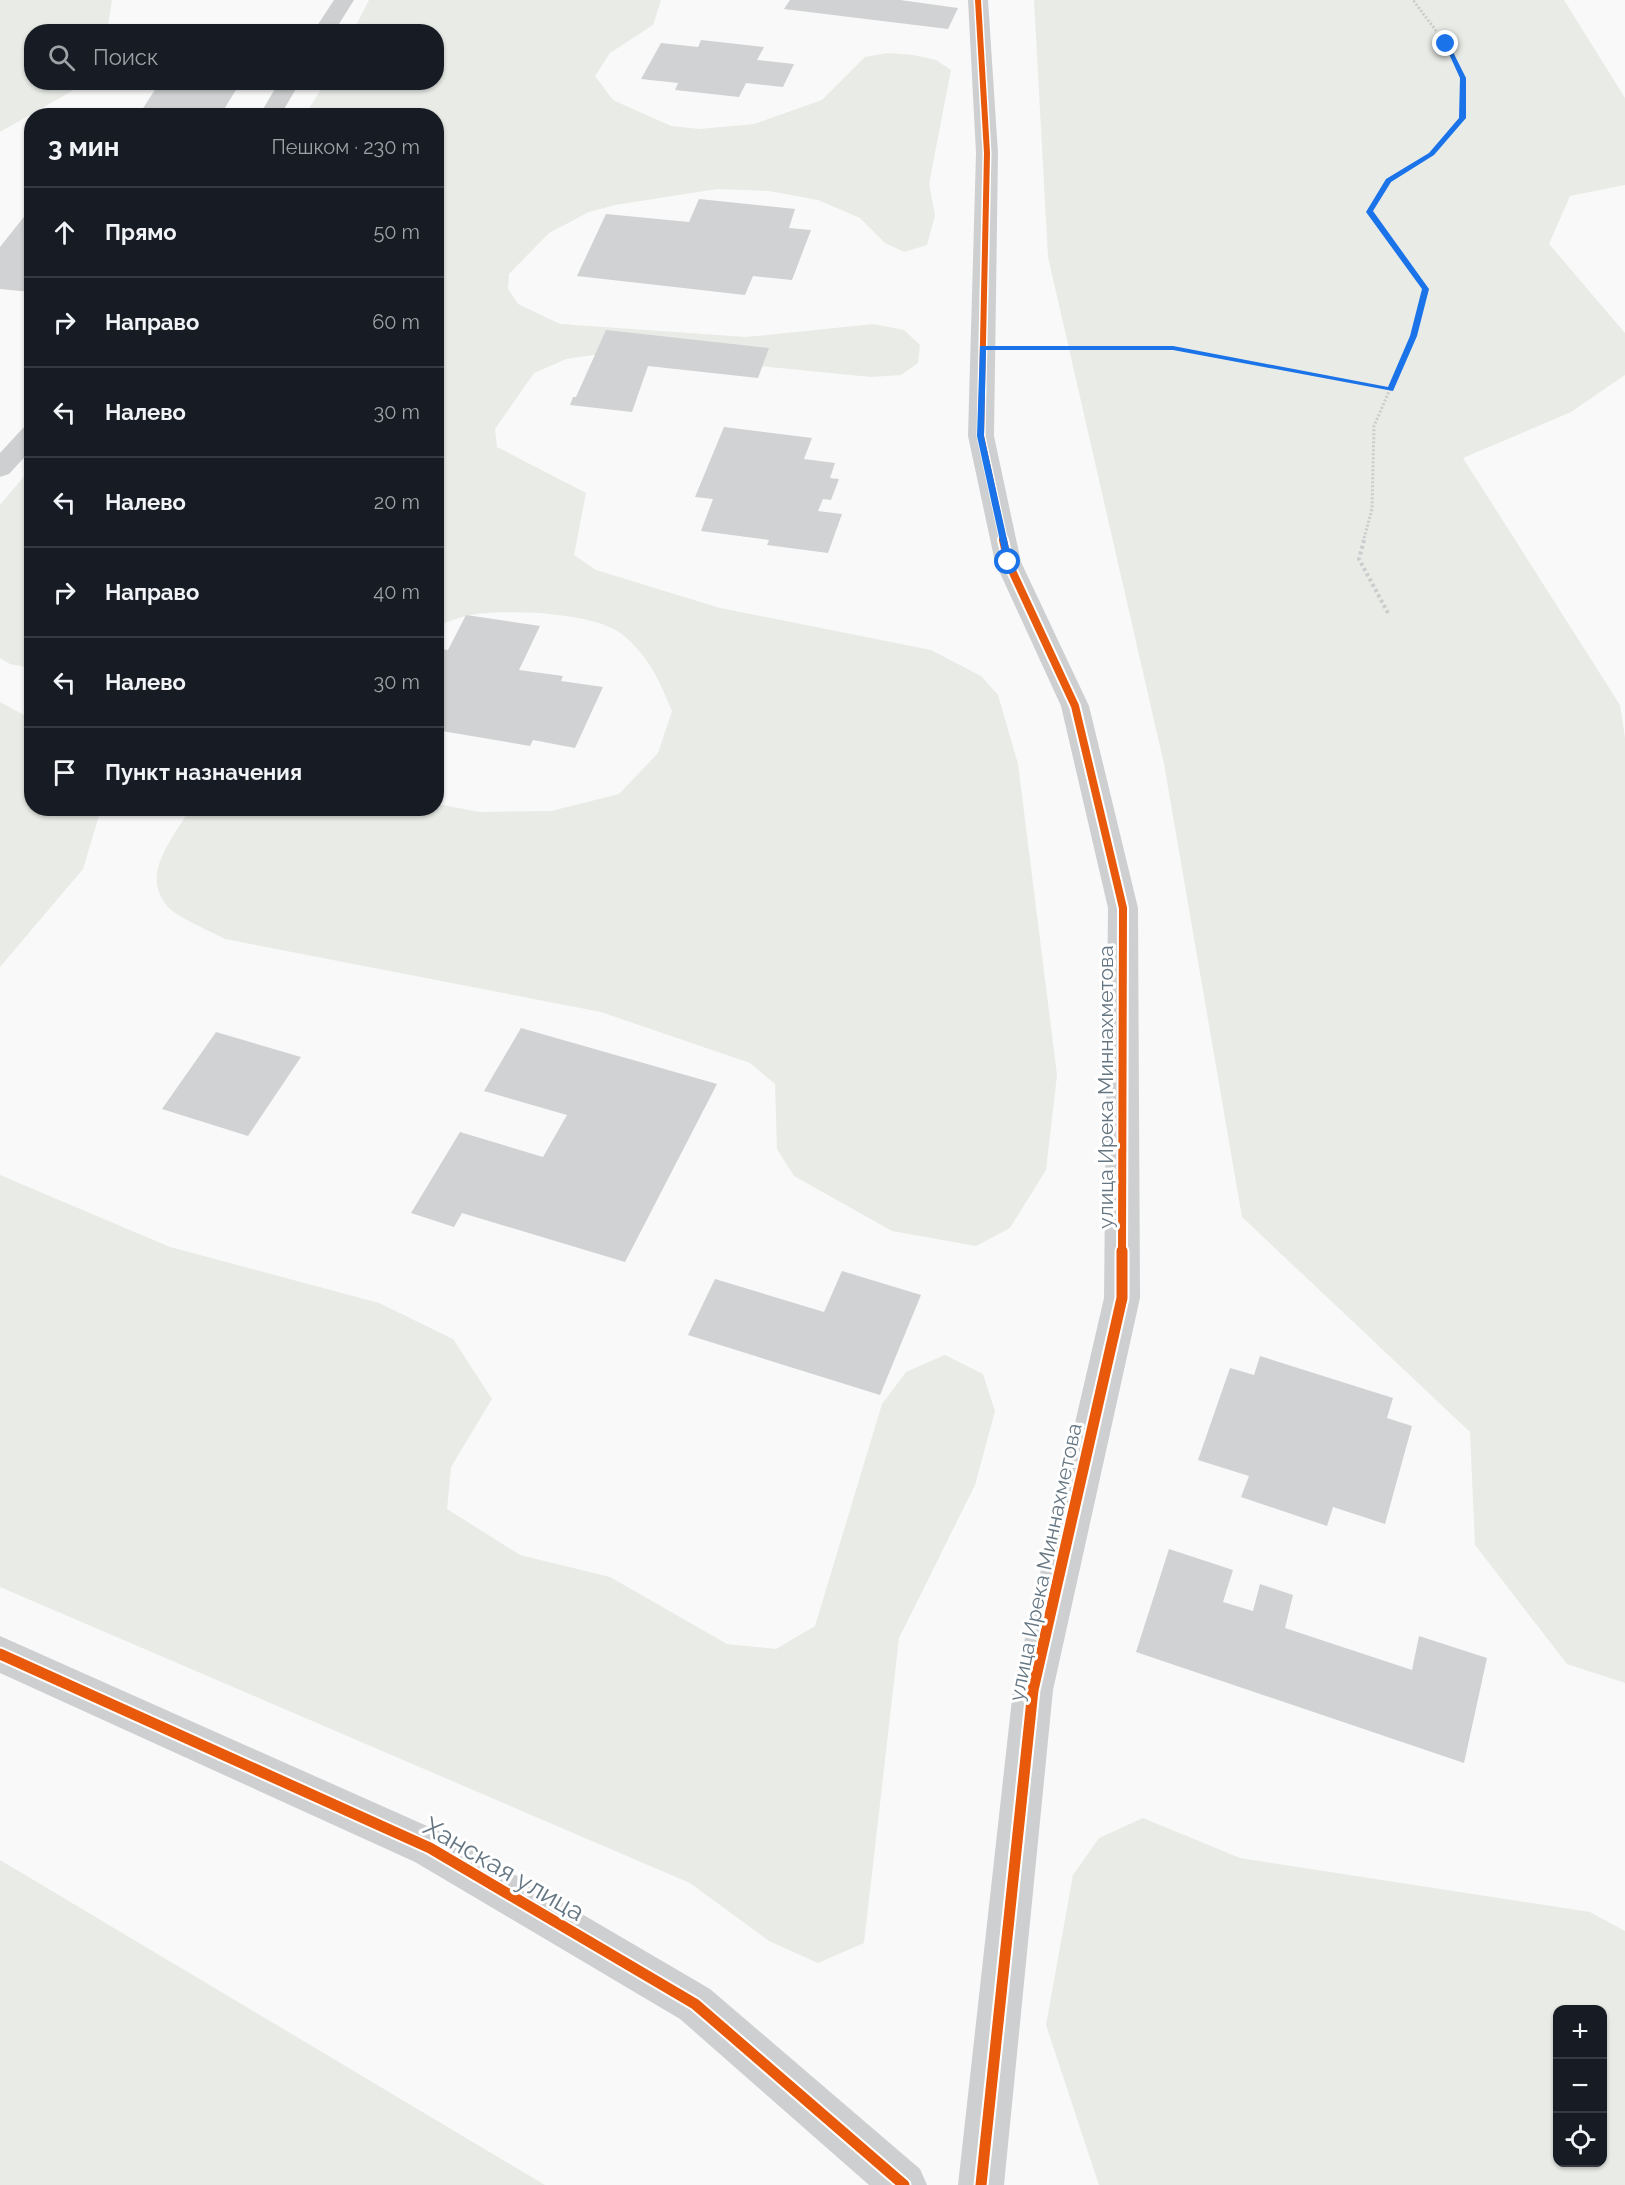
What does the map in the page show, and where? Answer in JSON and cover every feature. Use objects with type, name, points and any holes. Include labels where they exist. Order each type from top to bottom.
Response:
[{"type":"street","points":[[328,24],[344,0]]},
{"type":"street","name":"улица Ирека Миннахметова","points":[[978,0],[987,153],[981,436],[1008,562],[1075,706],[1123,908],[1122,1298],[1033,1690],[981,2185]]},
{"type":"street","points":[[274,108],[285,90]]},
{"type":"street","points":[[0,469],[24,442]]},
{"type":"street","name":"Ханская улица","points":[[0,1654],[430,1848],[695,2004],[904,2185]]},
{"type":"path","points":[[1388,613],[1359,559],[1372,508],[1374,426],[1413,336],[1425,289],[1370,212],[1388,180],[1431,154],[1462,118],[1463,78],[1446,44],[1413,0]]},
{"type":"path","points":[[983,348],[1173,348],[1390,389]]},
{"type":"shaded area","points":[[0,0],[112,0],[108,24],[24,24],[24,90],[74,90],[42,108],[24,108],[24,118],[0,132]]},
{"type":"shaded area","points":[[369,0],[661,0],[653,25],[610,53],[595,76],[613,100],[671,126],[700,129],[754,124],[822,100],[865,57],[888,53],[913,55],[936,60],[951,70],[929,184],[935,215],[927,245],[904,252],[885,243],[860,218],[818,200],[769,191],[717,189],[615,205],[589,212],[549,233],[509,274],[508,289],[518,304],[560,324],[746,337],[874,324],[904,330],[920,345],[918,363],[901,375],[871,377],[659,356],[593,355],[566,359],[534,373],[495,429],[497,447],[586,493],[574,555],[596,570],[720,608],[931,650],[981,676],[998,695],[1018,764],[1057,1075],[1046,1170],[1010,1228],[976,1246],[892,1231],[794,1176],[777,1149],[775,1084],[750,1063],[601,1012],[225,939],[172,911],[160,895],[157,883],[161,859],[186,816],[444,816],[444,805],[480,812],[551,811],[619,794],[658,753],[672,711],[647,661],[623,635],[610,627],[573,617],[510,612],[471,615],[444,623],[444,108],[309,108],[321,90],[444,90],[444,24],[357,24]]},
{"type":"shaded area","points":[[1034,0],[1564,0],[1625,98],[1625,185],[1570,196],[1549,244],[1625,333],[1625,375],[1571,412],[1463,458],[1620,705],[1625,738],[1625,1683],[1567,1664],[1475,1545],[1470,1432],[1242,1217],[1164,764],[1048,257]]},
{"type":"shaded area","points":[[24,476],[24,667],[10,664],[0,658],[0,505]]},
{"type":"shaded area","points":[[0,702],[24,715],[24,816],[99,816],[83,869],[0,967]]},
{"type":"shaded area","points":[[0,1175],[170,1247],[379,1303],[453,1339],[492,1399],[451,1467],[447,1509],[520,1555],[610,1577],[727,1644],[776,1649],[815,1626],[882,1404],[906,1372],[945,1355],[983,1374],[995,1411],[975,1485],[899,1638],[864,1943],[818,1963],[769,1941],[690,1883],[0,1587]]},
{"type":"shaded area","points":[[1143,1818],[1240,1858],[1590,1912],[1625,1931],[1625,2185],[1099,2185],[1046,2025],[1073,1875],[1099,1838]]},
{"type":"shaded area","points":[[0,1860],[545,2185],[0,2185]]},
{"type":"building","points":[[790,0],[900,0],[958,8],[948,29],[784,9]]},
{"type":"building","points":[[701,40],[764,47],[757,60],[794,64],[783,87],[746,83],[739,97],[675,90],[678,83],[641,79],[661,43],[698,47]]},
{"type":"building","points":[[155,90],[236,90],[225,108],[143,108]]},
{"type":"building","points":[[699,199],[795,209],[789,228],[811,230],[792,280],[753,276],[745,295],[577,276],[606,214],[689,222]]},
{"type":"building","points":[[24,217],[24,291],[0,289],[0,247]]},
{"type":"building","points":[[606,330],[769,348],[758,378],[648,366],[632,412],[570,405],[573,397],[576,397]]},
{"type":"building","points":[[724,427],[812,438],[804,459],[835,463],[830,478],[839,479],[831,500],[823,499],[818,511],[842,514],[828,553],[767,545],[769,540],[701,531],[713,499],[695,497]]},
{"type":"building","points":[[466,615],[540,626],[519,670],[563,676],[561,681],[603,687],[575,748],[533,740],[530,746],[444,731],[444,649],[448,650]]},
{"type":"building","points":[[521,1028],[717,1084],[625,1262],[462,1213],[454,1227],[411,1213],[460,1132],[543,1157],[567,1115],[484,1091]]},
{"type":"building","points":[[216,1032],[301,1057],[248,1136],[162,1109]]},
{"type":"building","points":[[842,1271],[921,1295],[880,1395],[688,1335],[715,1279],[824,1312]]},
{"type":"building","points":[[1260,1356],[1393,1398],[1387,1418],[1412,1426],[1385,1524],[1333,1507],[1327,1526],[1241,1497],[1249,1476],[1198,1460],[1230,1368],[1254,1375]]},
{"type":"building","points":[[1169,1549],[1233,1570],[1223,1602],[1253,1611],[1260,1584],[1293,1595],[1285,1628],[1412,1670],[1419,1636],[1487,1658],[1464,1763],[1136,1652]]},
{"type":"cycle path","points":[[978,0],[987,153],[981,436],[1008,562],[1075,706],[1123,908],[1122,1298],[1033,1690],[981,2185]]},
{"type":"cycle path","points":[[0,1654],[430,1848],[695,2004],[904,2185]]},
{"type":"route","points":[[1008,562],[981,436],[983,348],[1173,348],[1390,389],[1413,336],[1425,289],[1370,212],[1388,180],[1431,154],[1462,118],[1463,78],[1446,44]]}]
